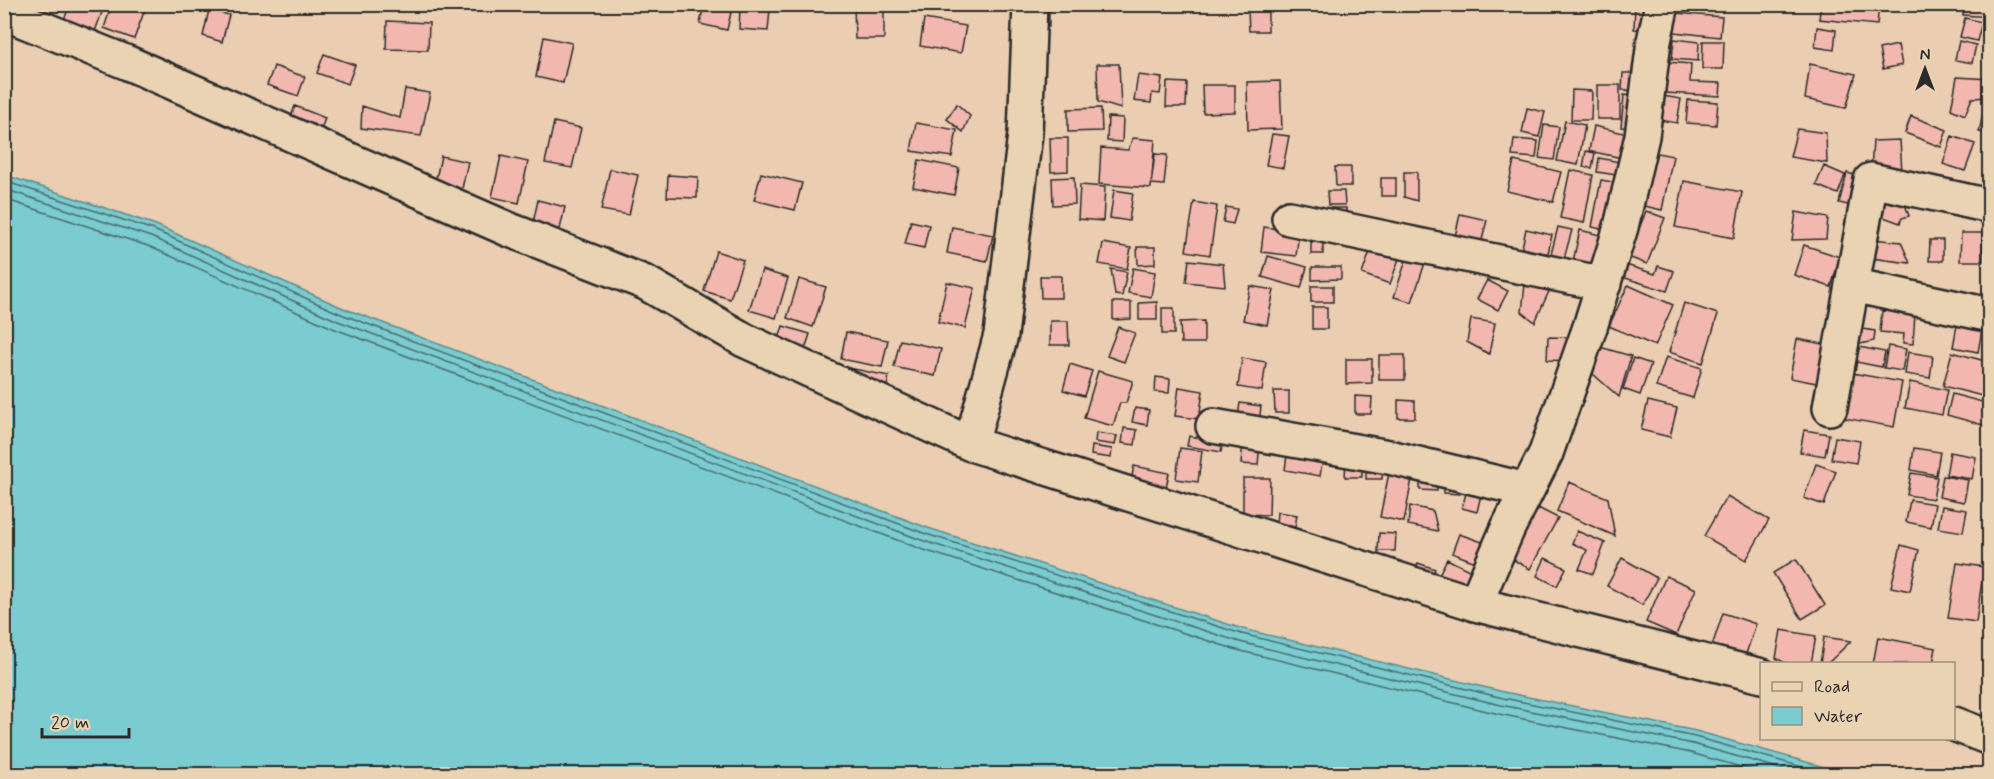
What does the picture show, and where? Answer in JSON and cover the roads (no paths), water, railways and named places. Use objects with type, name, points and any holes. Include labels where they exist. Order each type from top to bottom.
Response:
[{"type":"street","points":[[971,444],[1001,335],[1025,134],[1030,4]]},
{"type":"street","points":[[1475,604],[1545,453],[1604,284],[1621,227],[1642,136],[1654,41],[1662,4]]},
{"type":"street","points":[[17,12],[510,230],[646,283],[744,340],[971,444],[1475,604],[1760,676]]},
{"type":"street","points":[[1830,408],[1871,180],[1989,206]]},
{"type":"street","points":[[1289,218],[1604,284]]},
{"type":"street","points":[[1852,285],[1989,315]]},
{"type":"street","points":[[1213,426],[1389,457],[1527,490]]},
{"type":"street","points":[[1955,725],[1989,738]]},
{"type":"water","points":[[5,175],[156,225],[343,308],[928,528],[1243,629],[1504,692],[1696,731],[1849,774],[5,774]]}]
